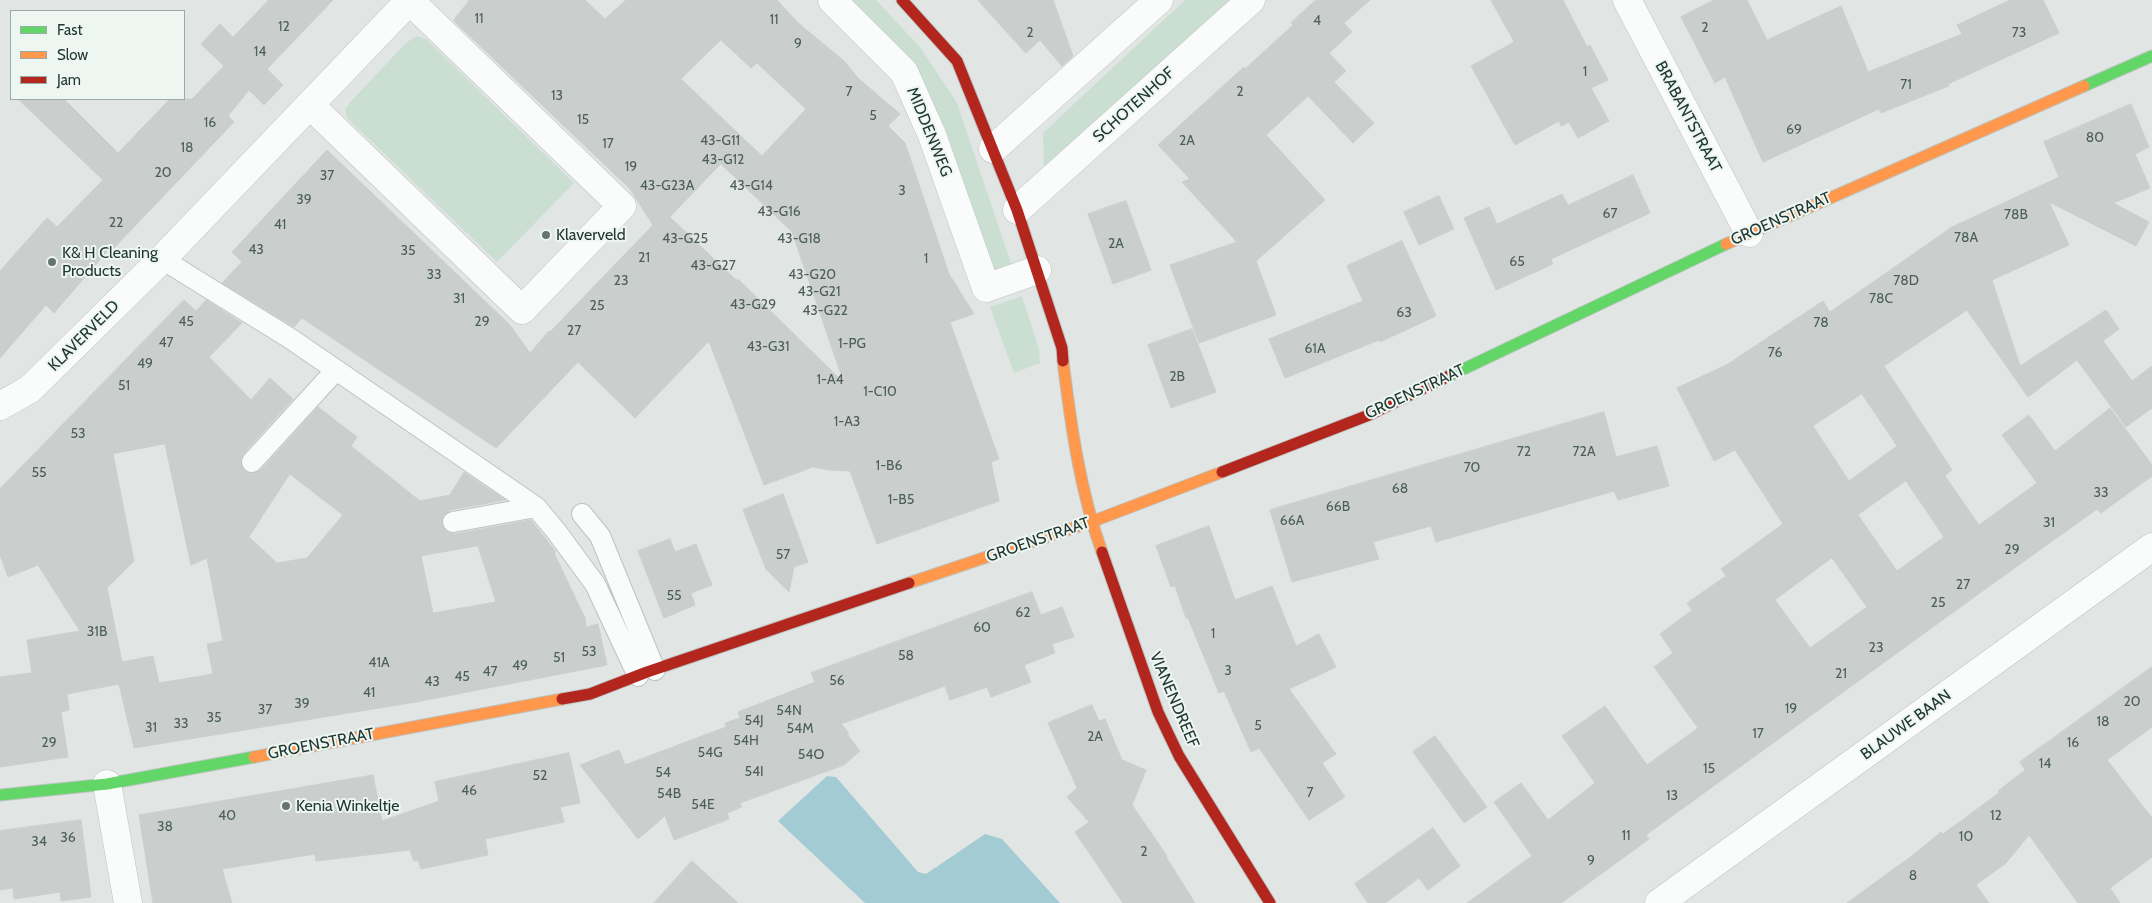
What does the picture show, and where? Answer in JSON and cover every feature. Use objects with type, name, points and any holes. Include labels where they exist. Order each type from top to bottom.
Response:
[{"type":"street","name":"KLAVERVELD","points":[[0,406],[30,390],[162,259],[410,0],[622,206],[522,310],[310,105]]},
{"type":"street","name":"MIDDENWEG","points":[[832,0],[904,72],[932,135],[979,294],[1037,270]]},
{"type":"street","points":[[902,0],[957,61],[1017,210],[1062,348],[1071,429],[1090,522]]},
{"type":"street","points":[[993,149],[1159,0]]},
{"type":"street","name":"SCHOTENHOF","points":[[1017,210],[1251,0]]},
{"type":"street","name":"BRABANTSTRAAT","points":[[1627,0],[1749,233]]},
{"type":"street","name":"GROENSTRAAT","points":[[0,794],[107,784],[590,694],[1090,522],[1369,415],[1749,233],[2152,56]]},
{"type":"street","name":"VIANENDREEF","points":[[1090,522],[1158,712],[1179,756],[1270,903]]},
{"type":"street","name":"BLAUWE BAAN","points":[[1659,903],[2152,547]]},
{"type":"street","points":[[107,784],[128,903]]},
{"type":"lane","points":[[162,259],[291,340],[536,507],[596,584],[647,673]]},
{"type":"lane","points":[[252,462],[336,370]]},
{"type":"lane","points":[[453,522],[536,507]]},
{"type":"lane","points":[[582,514],[600,536],[647,673]]},
{"type":"green space","points":[[845,0],[876,0],[920,47],[957,103],[1012,266],[998,272],[991,269],[940,126]]},
{"type":"green space","points":[[1185,0],[1232,0],[1044,168],[1043,133]]},
{"type":"green space","points":[[416,36],[426,39],[574,183],[497,262],[347,118],[345,109],[352,100],[406,43]]},
{"type":"green space","points":[[1022,296],[1039,349],[1040,363],[1014,373],[990,307]]},
{"type":"water","points":[[827,776],[836,777],[918,872],[926,874],[985,834],[1002,839],[1060,903],[865,903],[778,821]]},
{"type":"building","points":[[269,0],[333,0],[267,69],[283,85],[264,105],[249,90],[228,116],[234,122],[112,250],[110,248],[54,313],[46,305],[0,358],[0,271],[47,218],[57,227],[103,180],[19,100],[65,100],[118,153],[169,100],[192,99],[224,66],[201,44],[220,24],[233,37]]},
{"type":"building","points":[[470,0],[585,0],[605,19],[626,0],[777,0],[797,22],[844,61],[858,78],[900,114],[888,126],[905,143],[949,274],[974,314],[950,322],[999,459],[991,462],[999,501],[877,544],[850,471],[813,467],[764,485],[709,341],[635,418],[578,362],[496,448],[302,318],[294,327],[222,283],[242,262],[232,252],[327,150],[510,325],[530,353],[549,331],[653,225],[630,189],[454,20]],"holes":[[[721,40],[751,68],[757,63],[806,109],[762,156],[681,79]],[[721,164],[792,232],[844,383],[738,279],[737,281],[670,217]]]},
{"type":"building","points":[[978,0],[1053,0],[1073,56],[1062,66],[1040,40],[1026,53]]},
{"type":"building","points":[[1316,0],[1370,0],[1344,23],[1352,32],[1329,53],[1346,71],[1334,82],[1374,123],[1353,143],[1308,96],[1266,135],[1325,200],[1256,261],[1276,315],[1199,343],[1170,265],[1237,242],[1182,182],[1190,179],[1158,145],[1293,25],[1291,23]]},
{"type":"building","points":[[1491,0],[1563,0],[1587,47],[1590,45],[1608,80],[1591,88],[1609,121],[1578,138],[1569,122],[1561,126],[1559,121],[1515,145],[1471,66],[1514,42]]},
{"type":"building","points":[[1714,0],[1747,0],[1767,40],[1841,6],[1868,72],[1962,34],[1957,25],[2010,0],[2043,0],[2059,33],[1948,84],[1949,86],[1881,113],[1879,109],[1763,162],[1725,77],[1715,83],[1681,17]]},
{"type":"building","points":[[2131,104],[2149,147],[2135,154],[2150,188],[2113,203],[2149,222],[2136,246],[2049,202],[2069,245],[1992,280],[2020,366],[2106,310],[2119,329],[2103,341],[2132,381],[2152,366],[2152,408],[2126,427],[2077,360],[2028,397],[1967,310],[1884,366],[1952,470],[1945,476],[1979,525],[2037,483],[2002,435],[2029,415],[2055,451],[2110,408],[2152,465],[2152,476],[2101,513],[2097,509],[1984,590],[1646,835],[1649,839],[1561,903],[1467,903],[1532,856],[1494,802],[1521,783],[1548,820],[1595,783],[1562,736],[1605,706],[1647,765],[1698,728],[1654,667],[1673,653],[1660,634],[1692,610],[1687,603],[1726,576],[1721,569],[1783,524],[1735,450],[1714,461],[1677,388],[1728,364],[1823,301],[1830,312],[1952,227],[2059,177],[2044,142]],"holes":[[[1862,394],[1897,446],[1849,481],[1813,426]],[[1906,481],[1944,537],[1897,571],[1858,515]],[[1832,558],[1867,607],[1810,648],[1775,600]]]},
{"type":"building","points":[[1633,175],[1650,213],[1551,259],[1553,264],[1496,290],[1464,218],[1489,207],[1497,224],[1562,194],[1568,205]]},
{"type":"building","points":[[1439,196],[1454,229],[1419,245],[1404,212]]},
{"type":"building","points":[[1126,201],[1151,270],[1113,284],[1088,214]]},
{"type":"building","points":[[1402,241],[1436,316],[1380,342],[1379,340],[1285,378],[1269,339],[1363,301],[1347,266]]},
{"type":"building","points":[[184,300],[196,311],[206,300],[242,323],[209,357],[251,400],[270,378],[293,399],[243,454],[241,465],[244,471],[255,473],[261,470],[318,407],[357,437],[351,446],[420,501],[450,495],[464,472],[505,500],[450,510],[442,518],[441,524],[444,529],[449,533],[455,534],[531,520],[556,552],[554,553],[585,618],[586,627],[598,624],[607,665],[416,702],[134,748],[119,684],[67,694],[69,710],[61,712],[68,757],[0,767],[0,677],[32,673],[27,640],[80,631],[38,565],[8,577],[0,555],[0,489]],"holes":[[[165,444],[191,565],[207,558],[223,641],[207,644],[213,674],[159,683],[153,656],[122,662],[107,588],[134,561],[113,454]],[[290,474],[343,515],[307,558],[277,563],[249,537]],[[478,546],[496,602],[433,613],[421,556]]]},
{"type":"building","points":[[1192,329],[1216,392],[1171,408],[1148,345]]},
{"type":"building","points":[[1604,412],[1616,457],[1657,446],[1669,486],[1618,500],[1614,491],[1436,542],[1431,526],[1373,542],[1379,559],[1292,582],[1270,510]]},
{"type":"building","points":[[783,494],[808,562],[794,567],[789,592],[766,569],[743,510]]},
{"type":"building","points":[[1209,526],[1235,600],[1272,586],[1296,646],[1319,634],[1336,667],[1289,689],[1336,754],[1322,763],[1345,797],[1309,820],[1259,748],[1251,752],[1224,691],[1219,693],[1188,618],[1186,618],[1175,586],[1171,587],[1156,546]]},
{"type":"building","points":[[670,539],[675,552],[696,544],[712,585],[691,593],[695,605],[664,618],[638,551]]},
{"type":"building","points":[[1032,592],[1041,615],[1062,607],[1074,637],[1052,644],[1055,653],[1024,665],[1031,682],[991,697],[987,687],[950,700],[945,686],[841,724],[860,751],[844,765],[740,803],[742,807],[727,813],[729,819],[674,840],[665,816],[638,839],[580,765],[619,750],[625,765],[726,727],[725,723],[740,718],[738,712],[815,682],[811,673]]},
{"type":"building","points":[[2152,667],[2152,727],[2107,760],[2152,818],[2152,857],[2110,888],[2120,903],[2078,903],[2029,835],[2006,863],[1976,885],[1989,903],[1847,903],[1941,832],[1943,834],[1999,793],[1998,791],[2025,770],[2020,762]]},
{"type":"building","points":[[1092,705],[1099,721],[1105,719],[1122,760],[1146,770],[1132,805],[1167,856],[1195,903],[1123,903],[1075,832],[1089,822],[1067,797],[1077,788],[1048,723]]},
{"type":"building","points":[[1435,736],[1487,807],[1464,823],[1413,752]]},
{"type":"building","points":[[569,753],[580,803],[560,807],[564,822],[485,839],[488,855],[421,869],[418,860],[414,861],[410,850],[316,861],[315,854],[222,869],[232,903],[153,903],[139,815],[373,775],[382,821],[439,801],[435,782]]},
{"type":"building","points":[[81,820],[91,897],[61,901],[60,892],[14,899],[13,888],[0,890],[0,831]]},
{"type":"building","points":[[1433,828],[1460,866],[1428,890],[1419,878],[1385,903],[1368,903],[1355,884]]},
{"type":"building","points":[[692,861],[738,903],[654,903]]},
{"type":"traffic: fast","points":[[2084,86],[2152,56]]},
{"type":"traffic: fast","points":[[1449,376],[1726,244]]},
{"type":"traffic: fast","points":[[0,795],[107,784],[254,757]]},
{"type":"traffic: slow","points":[[1726,244],[2084,86]]},
{"type":"traffic: slow","points":[[1063,361],[1082,482],[1102,552]]},
{"type":"traffic: slow","points":[[909,583],[1091,522],[1222,472]]},
{"type":"traffic: slow","points":[[254,757],[562,699]]},
{"type":"traffic: jam","points":[[902,0],[957,61],[1017,210],[1062,348],[1063,361]]},
{"type":"traffic: jam","points":[[1222,472],[1369,415],[1449,376]]},
{"type":"traffic: jam","points":[[1102,552],[1158,712],[1179,756],[1270,903]]},
{"type":"traffic: jam","points":[[562,699],[590,694],[647,672],[909,583]]},
{"type":"place","name":"Klaverveld","points":[[546,235]]},
{"type":"place","name":"K& H Cleaning Products","points":[[52,262]]},
{"type":"place","name":"Kenia Winkeltje","points":[[286,806]]}]
